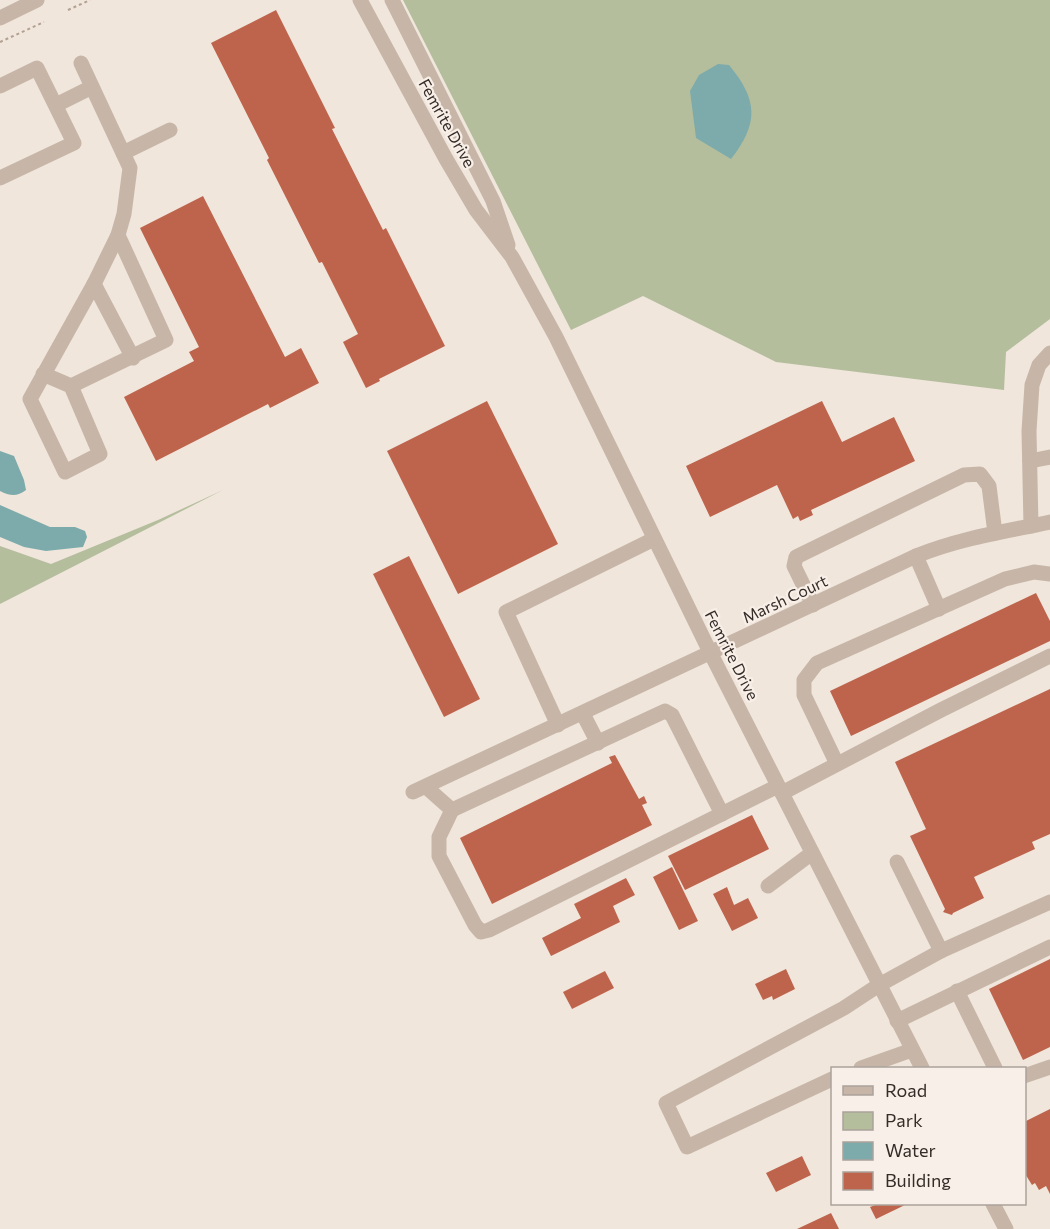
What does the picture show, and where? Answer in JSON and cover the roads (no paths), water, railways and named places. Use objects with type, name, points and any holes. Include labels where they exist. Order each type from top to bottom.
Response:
[{"type":"street","points":[[0,18],[38,0]]},
{"type":"street","name":"Femrite Drive","points":[[360,0],[470,200],[512,256]]},
{"type":"street","name":"Femrite Drive","points":[[392,0],[493,201],[512,256],[555,337],[711,654],[921,1067]]},
{"type":"street","points":[[43,374],[71,386],[100,454],[65,472],[30,399],[43,374],[94,284],[118,236],[124,214],[130,168],[81,63]]},
{"type":"street","points":[[0,86],[37,68],[74,143],[0,178]]},
{"type":"street","points":[[56,105],[92,87]]},
{"type":"street","points":[[123,153],[170,130]]},
{"type":"street","points":[[71,386],[133,358],[166,340],[118,236]]},
{"type":"street","points":[[94,284],[133,358]]},
{"type":"street","points":[[1031,526],[1029,431],[1032,385],[1040,365],[1050,353]]},
{"type":"street","points":[[1030,461],[1050,457]]},
{"type":"street","points":[[813,605],[794,566],[796,557],[964,475],[980,474],[989,486],[995,532]]},
{"type":"street","name":"Marsh Court","points":[[452,810],[420,790],[916,556],[943,545],[1050,522]]},
{"type":"street","points":[[558,726],[506,612],[654,539]]},
{"type":"street","points":[[916,556],[939,609]]},
{"type":"street","points":[[837,764],[804,695],[804,680],[817,663],[1005,579],[1034,572],[1050,574]]},
{"type":"street","points":[[722,814],[672,715],[665,711],[452,810],[439,837],[439,856],[475,925],[482,932],[489,930],[722,814],[837,764],[1050,656]]},
{"type":"street","points":[[583,714],[598,743]]},
{"type":"street","points":[[768,886],[812,853]]},
{"type":"street","points":[[897,862],[942,951]]},
{"type":"street","points":[[831,1079],[687,1147],[666,1103],[844,1008],[879,985],[942,951],[1050,902]]},
{"type":"street","points":[[897,1021],[1050,947]]},
{"type":"street","points":[[957,991],[995,1067]]},
{"type":"street","points":[[864,1067],[912,1050]]},
{"type":"street","points":[[1026,1075],[1050,1067]]},
{"type":"street","points":[[994,1205],[1006,1229]]},
{"type":"water","points":[[718,64],[729,65],[739,78],[750,101],[750,123],[747,134],[731,159],[696,138],[690,91],[699,75]]},
{"type":"water","points":[[0,451],[14,456],[26,490],[20,494],[13,495],[0,491]]},
{"type":"water","points":[[0,505],[50,527],[75,527],[85,531],[87,537],[83,547],[46,551],[24,547],[0,537]]}]
